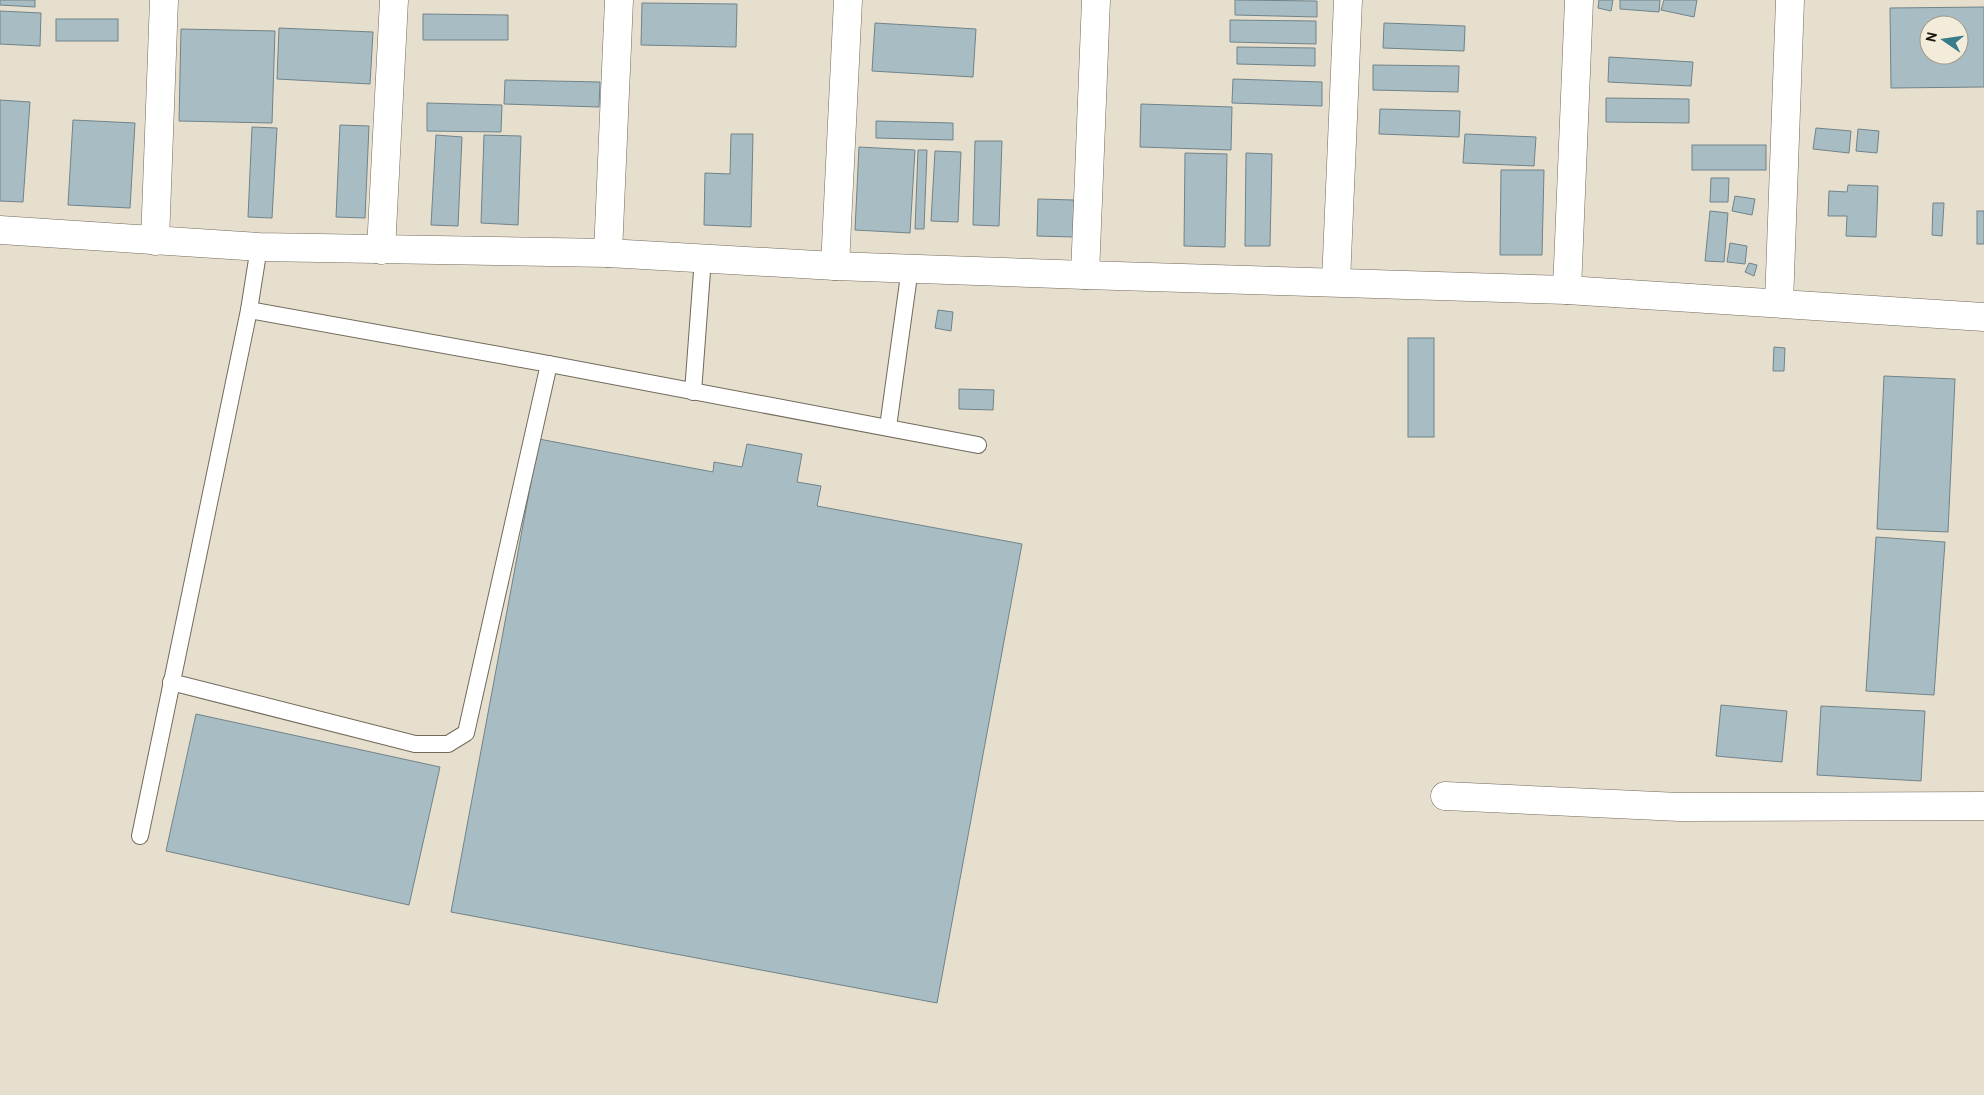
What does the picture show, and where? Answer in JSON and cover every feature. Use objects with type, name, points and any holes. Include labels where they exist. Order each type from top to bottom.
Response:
[{"type":"street","points":[[155,242],[164,0]]},
{"type":"street","points":[[381,250],[394,0]]},
{"type":"street","points":[[608,253],[619,0]]},
{"type":"street","points":[[836,266],[848,0]]},
{"type":"street","points":[[1085,274],[1096,0]]},
{"type":"street","points":[[1336,282],[1348,0]]},
{"type":"street","points":[[1567,290],[1579,0]]},
{"type":"street","points":[[1779,303],[1790,0]]},
{"type":"street","points":[[0,230],[155,242],[259,247],[608,253],[836,266],[1567,290],[1984,317]]},
{"type":"street","points":[[1445,796],[1679,807],[1984,806]]},
{"type":"lane","points":[[140,836],[249,310],[259,247]]},
{"type":"lane","points":[[693,392],[703,258]]},
{"type":"lane","points":[[888,427],[910,268]]},
{"type":"lane","points":[[249,310],[549,364],[978,445]]},
{"type":"lane","points":[[171,682],[415,744],[448,744],[466,733],[549,364]]},
{"type":"building","points":[[0,0],[35,0],[35,7],[0,5]]},
{"type":"building","points":[[1235,0],[1317,1],[1317,17],[1235,15]]},
{"type":"building","points":[[1599,0],[1613,0],[1611,11],[1598,8]]},
{"type":"building","points":[[1620,0],[1660,0],[1659,12],[1620,9]]},
{"type":"building","points":[[1664,0],[1697,0],[1694,17],[1661,10]]},
{"type":"building","points":[[642,3],[737,4],[736,47],[641,45]]},
{"type":"building","points":[[1984,7],[1984,87],[1891,88],[1890,8]]},
{"type":"building","points":[[0,11],[41,13],[40,46],[0,44]]},
{"type":"building","points":[[423,14],[508,15],[508,40],[423,40]]},
{"type":"building","points":[[56,19],[118,19],[118,41],[56,41]]},
{"type":"building","points":[[1230,20],[1316,21],[1316,44],[1230,42]]},
{"type":"building","points":[[875,23],[976,29],[973,77],[872,71]]},
{"type":"building","points":[[1384,23],[1465,26],[1464,51],[1383,48]]},
{"type":"building","points":[[279,28],[373,32],[370,84],[277,79]]},
{"type":"building","points":[[181,29],[275,31],[272,123],[179,121]]},
{"type":"building","points":[[1237,47],[1315,48],[1315,66],[1237,64]]},
{"type":"building","points":[[1609,57],[1693,62],[1691,86],[1608,82]]},
{"type":"building","points":[[1373,65],[1459,66],[1458,92],[1373,90]]},
{"type":"building","points":[[1233,79],[1322,82],[1322,106],[1232,103]]},
{"type":"building","points":[[505,80],[600,82],[599,107],[504,104]]},
{"type":"building","points":[[1606,98],[1689,99],[1689,123],[1606,122]]},
{"type":"building","points":[[0,100],[30,102],[23,202],[0,201]]},
{"type":"building","points":[[427,103],[502,105],[501,132],[427,131]]},
{"type":"building","points":[[1141,104],[1232,107],[1231,150],[1140,147]]},
{"type":"building","points":[[1380,109],[1460,111],[1459,137],[1379,134]]},
{"type":"building","points":[[73,120],[135,123],[130,208],[68,205]]},
{"type":"building","points":[[876,121],[953,123],[953,140],[876,138]]},
{"type":"building","points":[[340,125],[369,126],[365,218],[336,217]]},
{"type":"building","points":[[252,127],[277,128],[272,218],[248,217]]},
{"type":"building","points":[[1816,128],[1851,131],[1849,153],[1813,149]]},
{"type":"building","points":[[1858,129],[1879,131],[1877,153],[1856,151]]},
{"type":"building","points":[[731,134],[753,134],[751,227],[704,225],[705,173],[730,174]]},
{"type":"building","points":[[1465,134],[1536,137],[1534,166],[1463,163]]},
{"type":"building","points":[[436,135],[462,137],[458,226],[431,225]]},
{"type":"building","points":[[484,135],[521,136],[518,225],[481,223]]},
{"type":"building","points":[[975,141],[1002,141],[999,226],[973,225]]},
{"type":"building","points":[[1692,145],[1766,145],[1766,170],[1692,170]]},
{"type":"building","points":[[859,147],[915,150],[910,233],[855,230]]},
{"type":"building","points":[[918,150],[927,150],[924,229],[915,229]]},
{"type":"building","points":[[935,151],[961,152],[958,222],[931,221]]},
{"type":"building","points":[[1185,153],[1227,154],[1225,247],[1184,246]]},
{"type":"building","points":[[1246,153],[1272,154],[1270,246],[1245,246]]},
{"type":"building","points":[[1501,170],[1544,170],[1542,255],[1500,255]]},
{"type":"building","points":[[1711,178],[1729,178],[1728,202],[1710,202]]},
{"type":"building","points":[[1848,185],[1878,186],[1876,237],[1846,236],[1847,216],[1828,216],[1829,191],[1847,192]]},
{"type":"building","points":[[1735,196],[1755,199],[1752,215],[1732,211]]},
{"type":"building","points":[[1038,199],[1074,200],[1073,237],[1037,236]]},
{"type":"building","points":[[1933,203],[1944,203],[1942,236],[1932,235]]},
{"type":"building","points":[[1710,211],[1728,213],[1724,262],[1705,261]]},
{"type":"building","points":[[1977,211],[1984,211],[1984,244],[1977,244]]},
{"type":"building","points":[[1730,243],[1747,246],[1745,264],[1727,262]]},
{"type":"building","points":[[1749,263],[1757,265],[1754,276],[1745,272]]},
{"type":"building","points":[[938,310],[953,312],[951,331],[935,328]]},
{"type":"building","points":[[1408,338],[1434,338],[1434,437],[1408,437]]},
{"type":"building","points":[[1774,347],[1785,348],[1784,371],[1773,371]]},
{"type":"building","points":[[1884,376],[1955,379],[1948,532],[1877,529]]},
{"type":"building","points":[[959,389],[994,390],[993,410],[959,409]]},
{"type":"building","points":[[539,439],[713,472],[714,462],[742,467],[747,444],[802,454],[797,482],[821,486],[817,506],[1022,544],[937,1003],[451,912]]},
{"type":"building","points":[[1876,537],[1945,542],[1934,695],[1866,691]]},
{"type":"building","points":[[1721,705],[1787,711],[1782,762],[1716,756]]},
{"type":"building","points":[[1821,706],[1925,711],[1921,781],[1817,775]]},
{"type":"building","points":[[196,714],[440,767],[409,905],[166,851]]}]
